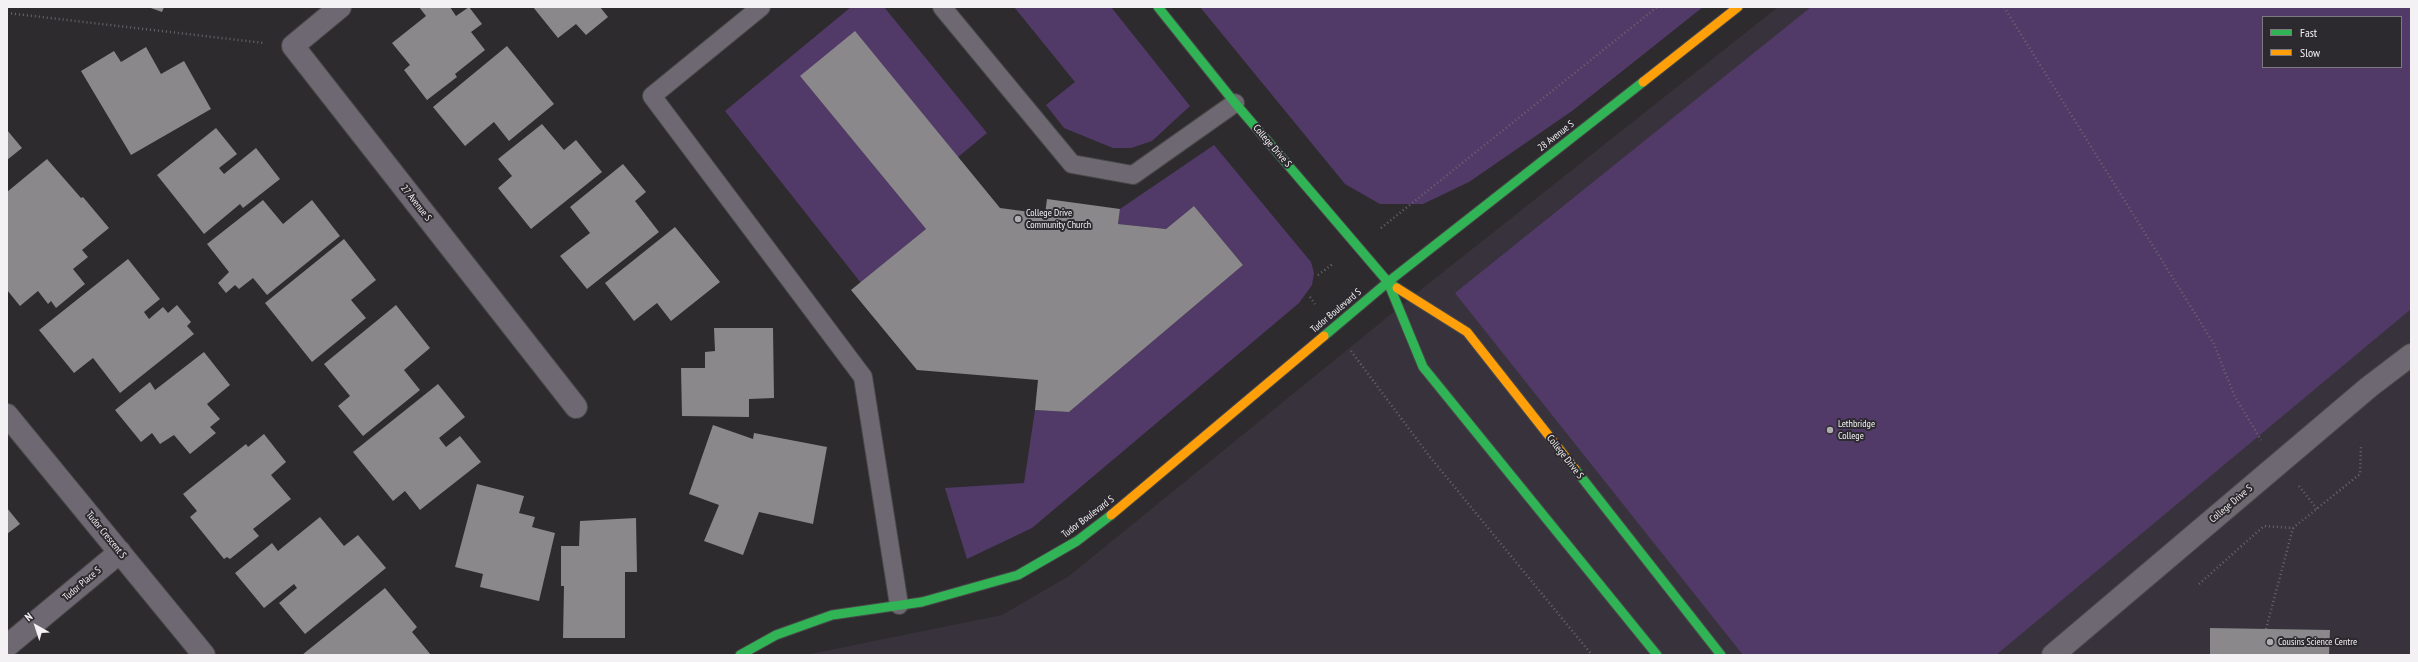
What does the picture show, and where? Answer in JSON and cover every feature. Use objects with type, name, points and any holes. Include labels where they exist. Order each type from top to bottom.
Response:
[{"type":"street","points":[[293,46],[340,7]]},
{"type":"street","name":"College Drive S","points":[[1158,7],[1235,103],[1388,282],[1423,367],[1657,655]]},
{"type":"street","name":"28 Avenue S","points":[[1388,282],[1738,7]]},
{"type":"street","name":"27 Avenue S","points":[[293,46],[576,407]]},
{"type":"street","name":"Tudor Boulevard S","points":[[740,655],[776,635],[832,616],[922,602],[1018,575],[1077,541],[1131,499],[1388,282]]},
{"type":"street","name":"College Drive S","points":[[1388,282],[1467,332],[1721,655]]},
{"type":"street","name":"College Drive S","points":[[2053,655],[2369,387],[2411,355]]},
{"type":"street","name":"Tudor Crescent S","points":[[7,415],[204,655]]},
{"type":"street","name":"Tudor Place S","points":[[7,646],[120,552]]},
{"type":"lane","points":[[761,7],[652,96],[863,377],[899,606]]},
{"type":"lane","points":[[942,7],[1072,164],[1133,175],[1235,103]]},
{"type":"path","points":[[1318,275],[1358,246],[1657,7]]},
{"type":"path","points":[[2004,7],[2214,344],[2234,395],[2262,442]]},
{"type":"path","points":[[7,13],[293,46]]},
{"type":"path","points":[[1310,297],[1430,457],[1592,655]]},
{"type":"path","points":[[2266,629],[2293,528],[2360,474],[2361,446]]},
{"type":"path","points":[[2198,584],[2264,526],[2293,528]]},
{"type":"shaded area","points":[[851,7],[884,7],[987,133],[958,157],[800,76],[926,229],[861,283],[725,111]]},
{"type":"shaded area","points":[[1014,7],[1111,7],[1190,106],[1152,141],[1131,148],[1113,148],[1064,128],[1046,105],[1075,82]]},
{"type":"shaded area","points":[[1200,7],[1703,7],[1572,111],[1469,182],[1423,204],[1380,204],[1345,184]]},
{"type":"shaded area","name":"Lethbridge College","points":[[1778,7],[2411,7],[2411,655],[805,655],[1002,615],[1069,576],[1428,284]]},
{"type":"shaded area","name":"Lethbridge College","points":[[1811,7],[2411,7],[2411,309],[1996,655],[1743,655],[1455,293]]},
{"type":"shaded area","points":[[1214,145],[1311,262],[1314,273],[1312,285],[1299,303],[1032,528],[967,559],[945,488],[1024,483],[1035,410],[1069,412],[1243,265],[1194,206],[1166,229],[1118,224],[1120,209]]},
{"type":"building","points":[[148,7],[164,7],[162,12]]},
{"type":"building","points":[[419,7],[450,7],[456,16],[469,7],[482,24],[471,32],[485,50],[455,74],[457,77],[427,100],[404,70],[410,65],[392,43],[426,16]]},
{"type":"building","points":[[533,7],[600,7],[608,17],[586,35],[576,24],[558,38]]},
{"type":"building","name":"College Drive Community Church","points":[[855,31],[1000,208],[1045,214],[1047,199],[1120,209],[1118,224],[1166,229],[1194,206],[1243,265],[1069,412],[1035,410],[1038,380],[917,370],[851,290],[926,229],[800,76]]},
{"type":"building","points":[[507,46],[554,104],[509,141],[494,122],[465,146],[433,107]]},
{"type":"building","points":[[146,47],[161,74],[184,61],[211,109],[131,155],[81,71],[114,51],[121,62]]},
{"type":"building","points":[[542,124],[564,150],[576,140],[602,172],[531,229],[498,188],[512,176],[498,159]]},
{"type":"building","points":[[216,128],[237,154],[219,168],[224,174],[256,148],[280,179],[243,208],[240,204],[204,234],[157,175]]},
{"type":"building","points":[[7,130],[22,148],[7,160]]},
{"type":"building","points":[[47,159],[81,198],[83,197],[109,228],[82,250],[88,257],[73,269],[85,284],[56,308],[51,301],[48,304],[38,291],[20,306],[7,290],[7,192]]},
{"type":"building","points":[[623,164],[646,192],[635,201],[659,232],[587,289],[560,256],[590,233],[570,207]]},
{"type":"building","points":[[263,200],[283,224],[312,200],[340,236],[267,295],[253,278],[239,289],[235,285],[226,293],[218,283],[229,272],[207,244]]},
{"type":"building","points":[[675,227],[720,282],[671,321],[657,303],[634,321],[605,283]]},
{"type":"building","points":[[344,239],[376,280],[351,300],[366,318],[312,362],[265,303]]},
{"type":"building","points":[[128,259],[160,299],[144,312],[149,319],[163,307],[168,313],[177,305],[191,322],[187,326],[194,334],[120,393],[93,358],[74,373],[39,330]]},
{"type":"building","points":[[396,305],[430,348],[404,370],[420,390],[363,436],[338,406],[350,396],[324,364]]},
{"type":"building","points":[[714,328],[773,328],[774,398],[749,399],[749,417],[682,416],[681,368],[705,368],[705,352],[715,351]]},
{"type":"building","points":[[204,352],[230,385],[207,404],[220,419],[210,427],[216,433],[190,454],[174,435],[160,444],[152,433],[141,442],[115,410],[150,382],[155,390]]},
{"type":"building","points":[[438,384],[465,417],[439,438],[446,447],[460,436],[481,462],[420,510],[405,491],[393,501],[353,452]]},
{"type":"building","points":[[713,425],[753,439],[754,433],[827,447],[813,524],[759,512],[743,555],[704,541],[719,505],[689,494]]},
{"type":"building","points":[[264,434],[286,462],[271,475],[291,499],[253,529],[259,536],[230,559],[227,557],[224,559],[190,517],[197,511],[183,494],[246,444],[248,447]]},
{"type":"building","points":[[477,484],[524,496],[519,513],[535,517],[532,527],[555,533],[539,601],[480,587],[483,574],[455,567]]},
{"type":"building","points":[[7,508],[20,524],[7,534]]},
{"type":"building","points":[[320,517],[344,546],[358,535],[386,568],[305,634],[279,603],[297,588],[294,584],[264,608],[235,573],[272,543],[278,551]]},
{"type":"building","points":[[636,518],[637,572],[625,572],[625,638],[563,638],[564,586],[561,586],[561,546],[579,546],[580,521]]},
{"type":"building","points":[[385,588],[417,627],[412,632],[431,655],[302,655]]},
{"type":"building","name":"Cousins Science Centre","points":[[2210,628],[2330,630],[2329,655],[2210,655]]},
{"type":"traffic: fast","points":[[1158,7],[1235,103],[1388,282],[1397,288]]},
{"type":"traffic: fast","points":[[1324,336],[1388,282],[1643,82]]},
{"type":"traffic: fast","points":[[1388,282],[1423,367],[1657,655]]},
{"type":"traffic: fast","points":[[1575,469],[1721,655]]},
{"type":"traffic: fast","points":[[740,655],[776,635],[832,615],[922,602],[1018,575],[1077,541],[1111,515]]},
{"type":"traffic: slow","points":[[1643,82],[1738,7]]},
{"type":"traffic: slow","points":[[1397,288],[1467,332],[1575,469]]},
{"type":"traffic: slow","points":[[1111,515],[1324,336]]},
{"type":"place","name":"College Drive Community Church","points":[[1018,219]]},
{"type":"place","name":"Lethbridge College","points":[[1830,430]]},
{"type":"place","name":"Cousins Science Centre","points":[[2270,642]]}]
